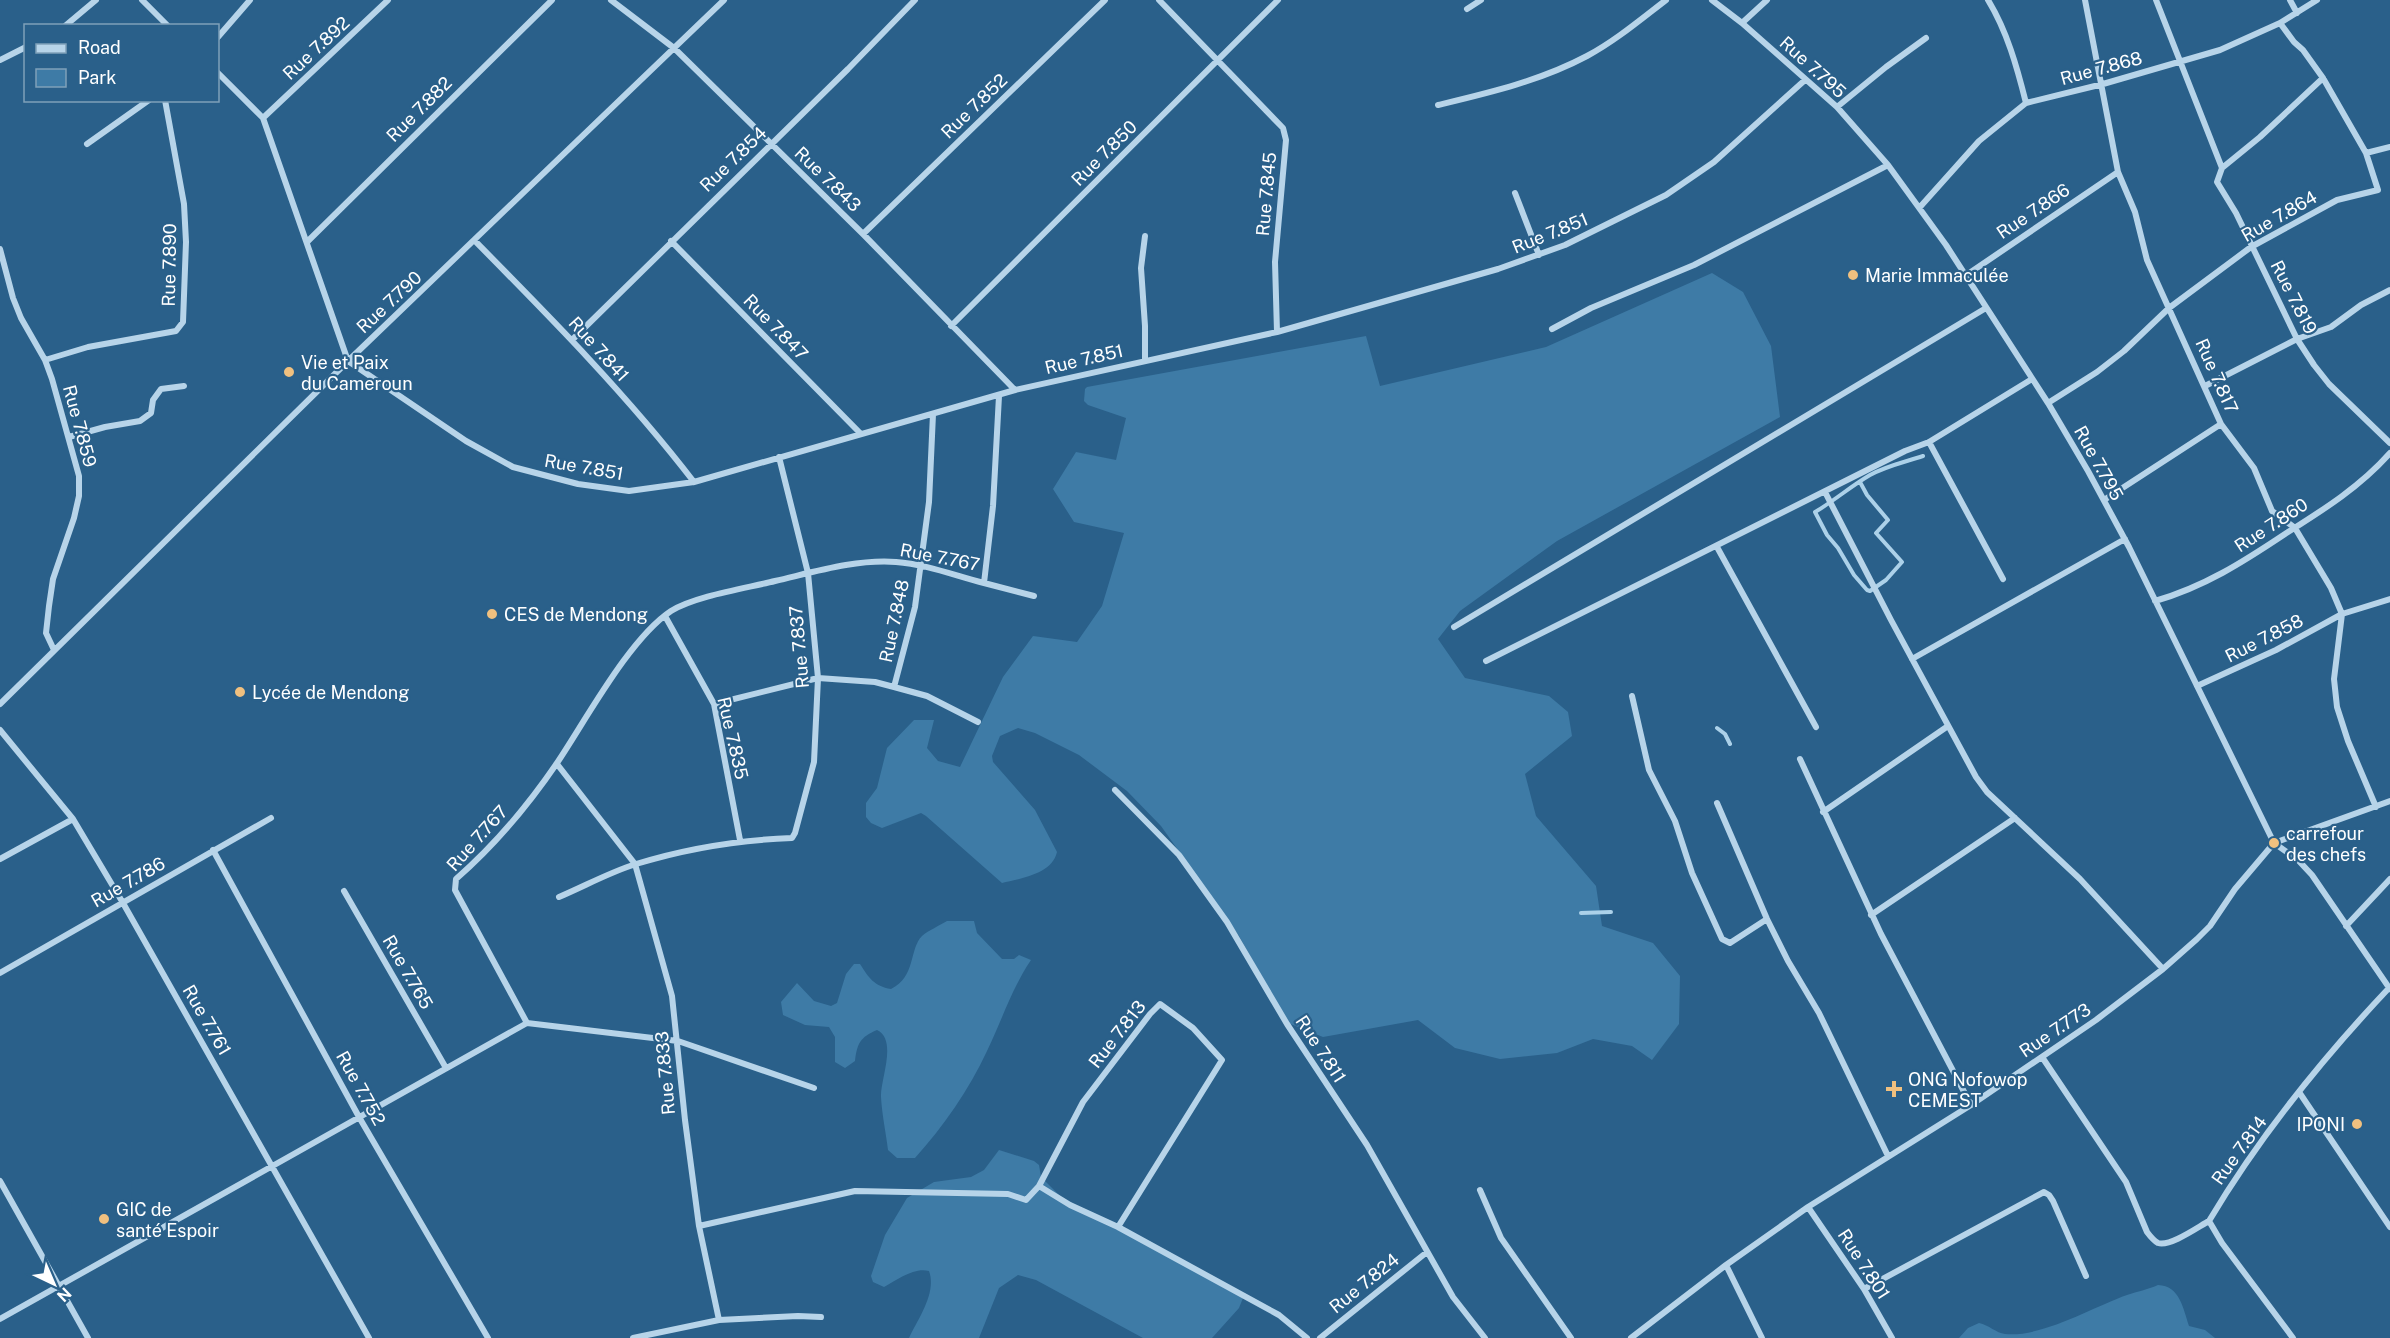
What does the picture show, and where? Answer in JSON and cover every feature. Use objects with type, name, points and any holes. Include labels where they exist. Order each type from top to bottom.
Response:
[{"type":"street","points":[[67,24],[96,0]]},
{"type":"street","points":[[142,0],[166,24]]},
{"type":"street","points":[[219,36],[250,0]]},
{"type":"street","name":"Rue 7.892","points":[[263,118],[388,0]]},
{"type":"street","name":"Rue 7.882","points":[[308,241],[448,100],[552,0]]},
{"type":"street","name":"Rue 7.843","points":[[612,0],[674,48],[863,234],[1015,390]]},
{"type":"street","name":"Rue 7.790","points":[[0,704],[348,361],[724,0]]},
{"type":"street","name":"Rue 7.854","points":[[572,340],[848,69],[915,0]]},
{"type":"street","name":"Rue 7.852","points":[[863,234],[1105,0]]},
{"type":"street","name":"Rue 7.845","points":[[1159,0],[1283,128],[1286,140],[1275,262],[1277,333]]},
{"type":"street","name":"Rue 7.850","points":[[951,326],[1278,0]]},
{"type":"street","points":[[1467,9],[1481,0]]},
{"type":"street","points":[[1438,105],[1505,89],[1586,56],[1628,29],[1666,0]]},
{"type":"street","name":"Rue 7.795","points":[[1712,0],[1742,23],[1837,107],[1888,165],[1920,207],[2048,403],[2104,501],[2125,539],[2274,843],[2312,875],[2389,988]]},
{"type":"street","points":[[1742,23],[1767,0]]},
{"type":"street","points":[[1988,0],[1999,19],[2017,68],[2026,103]]},
{"type":"street","name":"Rue 7.817","points":[[2085,0],[2103,84],[2118,172],[2135,212],[2147,260],[2221,424],[2254,468],[2272,511],[2295,528],[2331,588],[2342,614]]},
{"type":"street","name":"Rue 7.819","points":[[2156,0],[2222,168],[2217,182],[2236,213],[2297,339],[2329,384],[2390,443]]},
{"type":"street","points":[[2290,0],[2297,13]]},
{"type":"street","name":"Rue 7.868","points":[[1920,207],[1978,141],[2026,103],[2103,84],[2220,50],[2280,23],[2318,0]]},
{"type":"street","name":"Rue 7.864","points":[[2048,403],[2097,372],[2124,351],[2169,308],[2251,247],[2337,200],[2378,190],[2366,153],[2323,78],[2304,50],[2294,42],[2280,23]]},
{"type":"street","points":[[1837,107],[1926,38]]},
{"type":"street","points":[[0,60],[24,48]]},
{"type":"street","points":[[219,74],[263,118],[308,241],[348,361]]},
{"type":"street","points":[[2222,168],[2323,78]]},
{"type":"street","name":"Rue 7.851","points":[[348,361],[466,441],[513,467],[578,484],[629,491],[694,482],[1015,390],[1277,333],[1539,255],[1593,232],[1681,185],[1714,162],[1805,80]]},
{"type":"street","points":[[87,144],[146,102]]},
{"type":"street","name":"Rue 7.890","points":[[45,360],[97,345],[176,331],[183,322],[184,204],[165,102]]},
{"type":"street","points":[[2366,153],[2390,147]]},
{"type":"street","points":[[1552,329],[1591,308],[1694,265],[1888,165]]},
{"type":"street","name":"Rue 7.866","points":[[1965,276],[2118,172]]},
{"type":"street","points":[[1515,193],[1539,255]]},
{"type":"street","points":[[1145,236],[1141,268],[1146,326],[1145,361]]},
{"type":"street","name":"Rue 7.841","points":[[475,241],[572,340],[670,451],[694,482]]},
{"type":"street","name":"Rue 7.847","points":[[671,241],[860,433]]},
{"type":"street","name":"Rue 7.859","points":[[0,249],[13,298],[21,318],[45,360],[79,476],[79,496],[75,518],[53,579],[46,633],[54,650]]},
{"type":"street","points":[[2205,386],[2297,339],[2331,327],[2361,304],[2390,290]]},
{"type":"street","points":[[1454,627],[1986,308]]},
{"type":"street","points":[[1486,662],[1905,451],[1929,442],[2032,380]]},
{"type":"street","points":[[69,438],[105,427],[140,421],[151,413],[153,400],[161,388],[184,386]]},
{"type":"street","name":"Rue 7.767","points":[[527,1023],[454,890],[456,879],[510,827],[556,764],[618,670],[641,640],[672,610],[698,600],[808,573],[858,564],[896,562],[984,583],[993,506],[999,396]]},
{"type":"street","name":"Rue 7.848","points":[[714,704],[818,678],[875,682],[894,687],[915,607],[929,502],[933,414]]},
{"type":"street","points":[[2104,501],[2221,424]]},
{"type":"street","points":[[1929,442],[2003,579]]},
{"type":"street","name":"Rue 7.860","points":[[2155,601],[2182,593],[2226,573],[2353,489],[2390,453]]},
{"type":"street","name":"Rue 7.837","points":[[740,840],[792,838],[814,762],[818,678],[808,573],[779,457]]},
{"type":"street","points":[[1825,492],[1976,777],[1987,792],[2080,879],[2163,969]]},
{"type":"street","points":[[1912,659],[2125,539]]},
{"type":"street","points":[[1717,547],[1816,727]]},
{"type":"street","points":[[984,583],[1034,596]]},
{"type":"street","name":"Rue 7.858","points":[[2197,686],[2276,650],[2342,614],[2390,599]]},
{"type":"street","points":[[2342,614],[2334,679],[2337,707],[2348,741],[2376,807]]},
{"type":"street","name":"Rue 7.835","points":[[665,616],[714,704],[740,840]]},
{"type":"street","points":[[894,687],[927,696],[978,722]]},
{"type":"street","points":[[1632,696],[1649,770],[1675,820],[1692,873],[1722,939],[1730,943],[1767,920]]},
{"type":"street","points":[[1823,812],[1948,726]]},
{"type":"street","name":"Rue 7.761","points":[[0,730],[73,819],[273,1166],[369,1338]]},
{"type":"street","points":[[1800,759],[1871,915],[1971,1105]]},
{"type":"street","name":"Rue 7.833","points":[[556,764],[635,864],[672,996],[699,1226],[719,1320]]},
{"type":"street","name":"Rue 7.811","points":[[1115,790],[1179,855],[1227,922],[1287,1024],[1367,1145],[1453,1297],[1485,1338]]},
{"type":"street","points":[[2274,843],[2390,801]]},
{"type":"street","points":[[1718,803],[1767,920],[1819,1013],[1888,1156]]},
{"type":"street","name":"Rue 7.786","points":[[0,972],[271,818]]},
{"type":"street","points":[[1871,915],[2015,818]]},
{"type":"street","points":[[0,859],[73,819]]},
{"type":"street","points":[[560,897],[635,864],[740,840]]},
{"type":"street","name":"Rue 7.773","points":[[1631,1338],[1726,1265],[1808,1207],[1971,1105],[2096,1020],[2163,969],[2210,926],[2235,890],[2274,843]]},
{"type":"street","name":"Rue 7.752","points":[[213,850],[359,1117],[488,1338]]},
{"type":"street","points":[[2346,926],[2390,879]]},
{"type":"street","name":"Rue 7.765","points":[[344,891],[446,1068]]},
{"type":"street","name":"Rue 7.814","points":[[2209,1221],[2229,1187],[2299,1092],[2360,1018],[2389,988]]},
{"type":"street","name":"Rue 7.813","points":[[1039,1186],[1083,1102],[1160,1004],[1193,1028],[1222,1060],[1118,1227]]},
{"type":"street","points":[[0,1319],[527,1023],[678,1041],[814,1088]]},
{"type":"street","points":[[2042,1057],[2126,1182],[2147,1232],[2153,1239],[2159,1243],[2170,1242],[2209,1221],[2222,1243],[2293,1338]]},
{"type":"street","points":[[2299,1092],[2390,1227]]},
{"type":"street","points":[[0,1181],[88,1338]]},
{"type":"street","points":[[699,1226],[855,1191],[1008,1194],[1026,1200],[1039,1186],[1070,1205],[1118,1227],[1279,1315],[1307,1338]]},
{"type":"street","points":[[1480,1190],[1501,1239],[1571,1338]]},
{"type":"street","points":[[1864,1289],[2044,1192],[2053,1201],[2086,1276]]},
{"type":"street","name":"Rue 7.801","points":[[1808,1207],[1864,1289],[1892,1338]]},
{"type":"street","name":"Rue 7.824","points":[[1320,1338],[1426,1252]]},
{"type":"street","points":[[1726,1265],[1762,1338]]},
{"type":"street","points":[[633,1338],[719,1320],[821,1317]]},
{"type":"green space","points":[[1712,273],[1743,292],[1771,346],[1780,417],[1557,541],[1460,611],[1438,639],[1465,678],[1549,696],[1568,712],[1572,736],[1525,774],[1536,816],[1596,886],[1602,926],[1653,943],[1680,976],[1679,1024],[1652,1060],[1632,1046],[1593,1039],[1557,1053],[1500,1059],[1455,1048],[1418,1020],[1323,1037],[1288,1023],[1239,936],[1161,826],[1127,791],[1079,755],[1035,733],[1018,728],[1000,736],[992,756],[993,762],[1035,810],[1057,852],[1049,865],[1035,874],[1002,883],[921,813],[882,828],[871,823],[866,817],[866,803],[877,788],[887,748],[914,720],[934,720],[927,748],[938,761],[960,767],[1003,677],[1033,636],[1077,642],[1102,606],[1124,533],[1074,522],[1053,489],[1076,452],[1116,460],[1126,418],[1088,405],[1084,401],[1087,387],[1366,336],[1380,386],[1546,347]]},
{"type":"green space","points":[[947,921],[974,921],[977,933],[1002,959],[1014,959],[1019,955],[1031,960],[1013,993],[980,1066],[955,1108],[915,1158],[897,1158],[888,1150],[882,1110],[881,1090],[887,1061],[886,1042],[883,1035],[877,1030],[863,1038],[858,1046],[855,1061],[845,1068],[835,1062],[835,1037],[829,1027],[805,1025],[783,1015],[781,1002],[797,983],[814,1001],[831,1006],[837,1003],[846,974],[854,964],[860,964],[876,983],[891,989],[905,977],[915,948],[922,936]]},
{"type":"green space","points":[[999,1150],[1034,1161],[1039,1165],[1041,1177],[1068,1204],[1097,1216],[1243,1298],[1239,1308],[1212,1338],[1143,1338],[1036,1280],[1018,1275],[999,1288],[979,1338],[909,1338],[929,1297],[931,1279],[929,1271],[923,1270],[912,1272],[884,1287],[873,1282],[871,1276],[885,1235],[907,1198],[934,1182],[971,1177],[984,1170]]},
{"type":"green space","points":[[2158,1285],[2171,1289],[2180,1299],[2189,1326],[2205,1330],[2215,1338],[1959,1338],[1968,1328],[1979,1323],[2005,1334],[2019,1334],[2050,1327],[2127,1295]]},
{"type":"waterway","points":[[1860,482],[1867,495],[1888,520],[1876,533],[1902,562],[1886,580],[1870,591],[1854,575],[1838,548],[1827,535],[1815,512],[1870,475],[1923,456]]},
{"type":"waterway","points":[[1717,728],[1725,734],[1730,744]]},
{"type":"waterway","points":[[1581,913],[1611,912]]},
{"type":"place","name":"Marie Immaculée","points":[[1853,275]]},
{"type":"place","name":"Vie et Paix du Cameroun","points":[[289,372]]},
{"type":"place","name":"CES de Mendong","points":[[492,614]]},
{"type":"place","name":"Lycée de Mendong","points":[[240,692]]},
{"type":"place","name":"carrefour des chefs","points":[[2274,843]]},
{"type":"place","name":"ONG Nofowop CEMEST","points":[[1894,1089]]},
{"type":"place","name":"IPONI","points":[[2357,1124]]},
{"type":"place","name":"GIC de santé Espoir","points":[[104,1219]]}]
